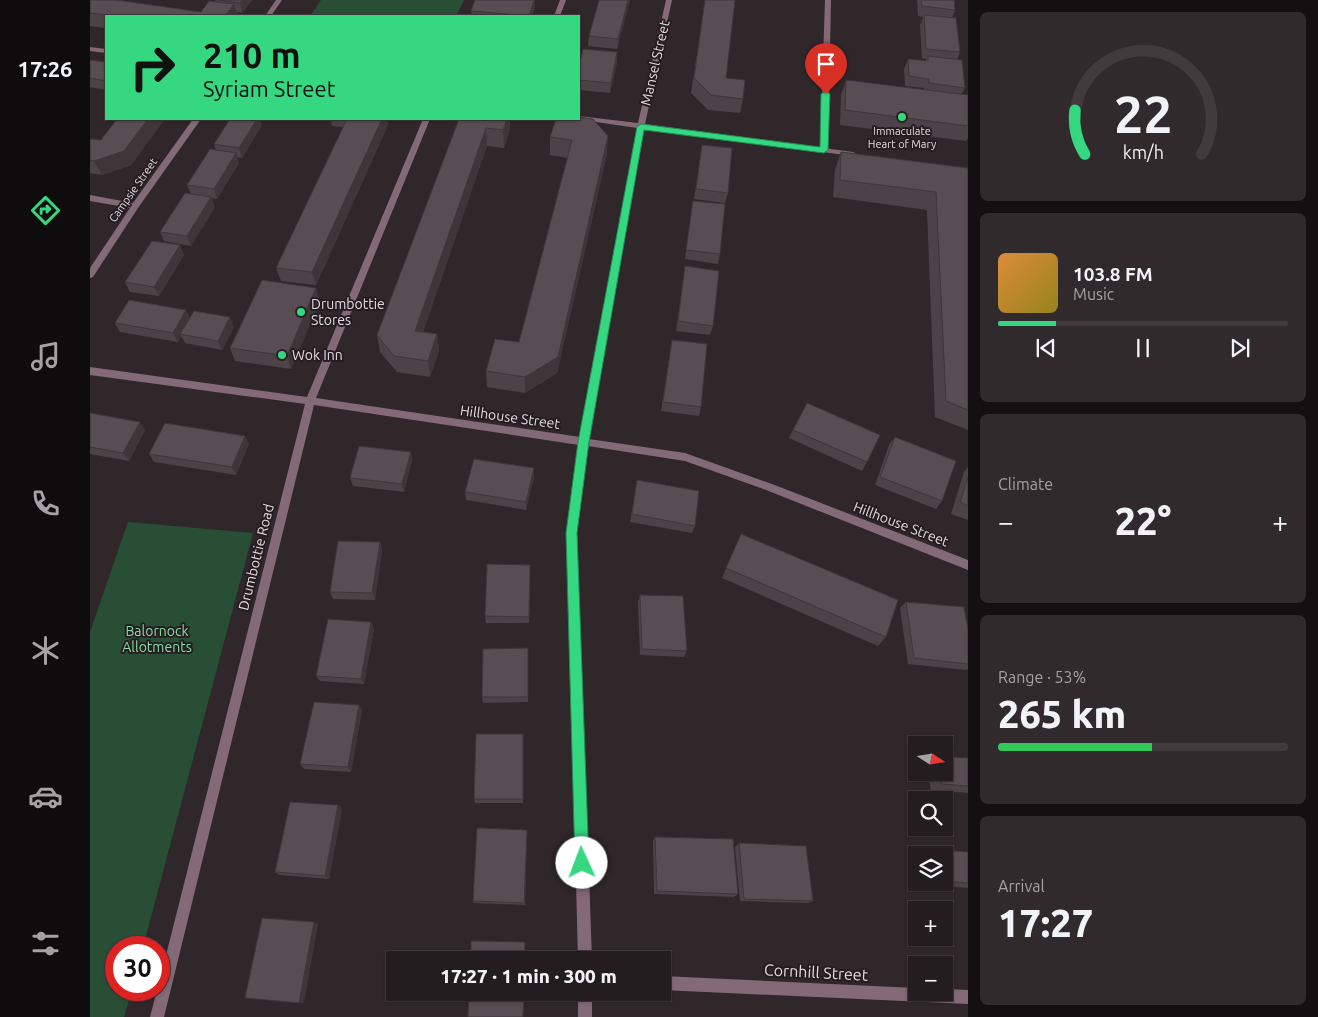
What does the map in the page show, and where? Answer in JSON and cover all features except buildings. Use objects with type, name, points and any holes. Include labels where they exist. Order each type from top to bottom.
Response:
[{"type":"street","points":[[269,15],[279,0]]},
{"type":"street","points":[[557,15],[563,0]]},
{"type":"street","name":"Mansel Street","points":[[585,951],[572,533],[584,442],[641,127],[669,0]]},
{"type":"street","points":[[824,150],[828,0]]},
{"type":"street","points":[[90,49],[105,51]]},
{"type":"street","points":[[580,118],[862,155]]},
{"type":"street","name":"Campsie Street","points":[[90,275],[134,206],[196,120]]},
{"type":"street","name":"Drumbottie Road","points":[[158,1017],[310,401],[427,120]]},
{"type":"street","points":[[90,198],[134,206]]},
{"type":"street","name":"Hillhouse Street","points":[[90,371],[310,401],[685,457],[769,486],[968,565]]},
{"type":"street","name":"Cornhill Street","points":[[671,983],[968,997]]},
{"type":"street","points":[[585,1001],[585,1017]]},
{"type":"green space","points":[[321,0],[464,0],[456,15],[311,15]]},
{"type":"green space","name":"Balornock Allotments","points":[[128,522],[253,533],[146,936],[105,936],[105,1001],[129,1001],[124,1017],[90,1017],[90,632]]},
{"type":"place","name":"Immaculate Heart of Mary","points":[[902,117]]},
{"type":"place","name":"Drumbottie Stores","points":[[301,312]]},
{"type":"place","name":"Wok Inn","points":[[282,355]]},
{"type":"route","points":[[582,863],[572,533],[584,442],[641,127],[824,150],[826,94]]}]
